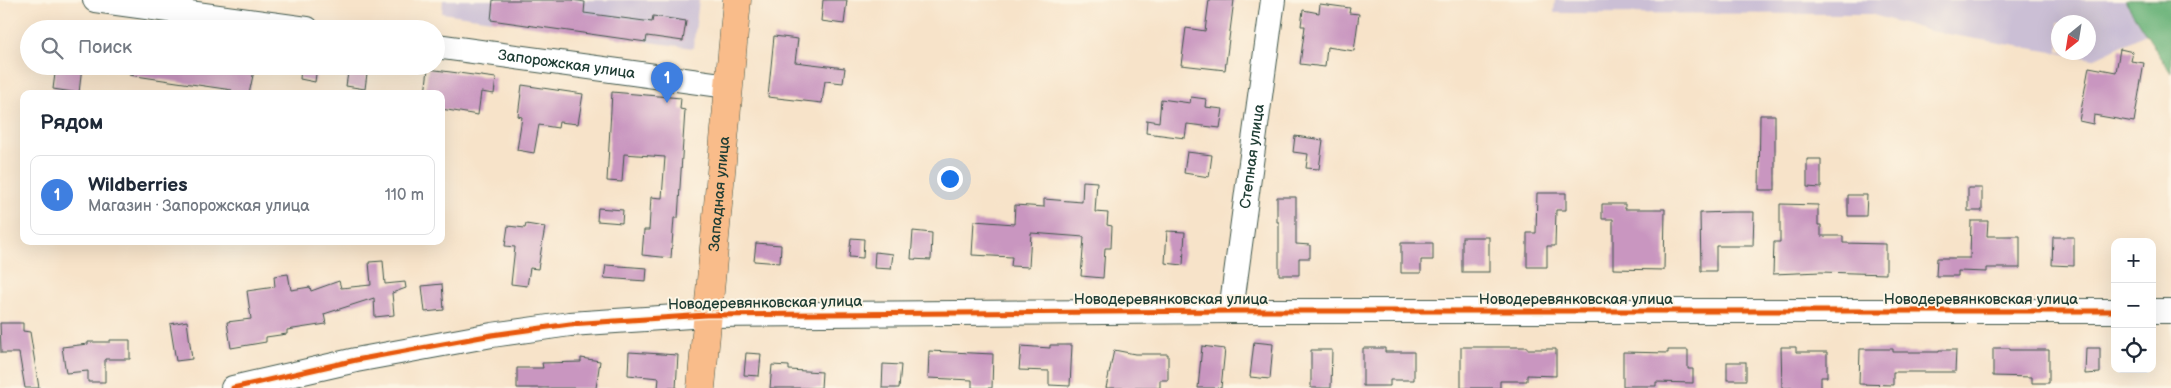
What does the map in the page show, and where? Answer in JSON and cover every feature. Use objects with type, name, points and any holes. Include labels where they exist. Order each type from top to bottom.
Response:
[{"type":"main road","name":"Западная улица","points":[[701,388],[706,315],[737,0]]},
{"type":"street","points":[[95,0],[241,20]]},
{"type":"street","name":"Степная улица","points":[[1231,311],[1273,0]]},
{"type":"street","name":"Запорожская улица","points":[[445,47],[728,86]]},
{"type":"street","name":"Новодеревянковская улица","points":[[233,388],[356,360],[492,335],[570,324],[706,315],[1231,311],[2111,311]]},
{"type":"street","points":[[2156,311],[2171,311]]},
{"type":"shaded area","points":[[443,0],[699,0],[693,48],[442,13]]},
{"type":"shaded area","points":[[1555,0],[2124,0],[2146,34],[2096,58],[2096,15],[2051,15],[2051,52],[1930,31],[1870,14],[1554,13]]},
{"type":"green space","points":[[2171,0],[2171,73],[2125,1]]},
{"type":"building","points":[[493,0],[572,0],[585,2],[584,13],[652,22],[653,16],[686,21],[683,41],[647,36],[646,42],[491,20]]},
{"type":"building","points":[[823,0],[847,0],[844,24],[821,21]]},
{"type":"building","points":[[1209,0],[1234,0],[1225,70],[1181,65],[1186,28],[1205,31]]},
{"type":"building","points":[[1320,4],[1350,8],[1349,13],[1359,14],[1354,51],[1327,47],[1325,67],[1300,64],[1305,26],[1301,26],[1303,10],[1319,13]]},
{"type":"building","points":[[774,36],[798,39],[795,62],[845,68],[843,83],[825,81],[822,103],[768,97]]},
{"type":"building","points":[[2120,49],[2133,52],[2131,61],[2144,63],[2134,122],[2094,115],[2093,124],[2079,121],[2089,67],[2116,72]]},
{"type":"building","points":[[445,71],[496,78],[494,94],[481,92],[478,115],[445,110],[445,90],[425,90],[427,75],[445,75]]},
{"type":"building","points":[[55,75],[81,75],[79,90],[53,89]]},
{"type":"building","points":[[129,75],[253,75],[250,90],[232,90]]},
{"type":"building","points":[[300,75],[316,75],[315,82],[300,79]]},
{"type":"building","points":[[348,75],[367,75],[365,89],[346,86]]},
{"type":"building","points":[[522,85],[583,94],[578,124],[559,122],[558,128],[539,125],[534,153],[517,150],[522,117],[518,116]]},
{"type":"building","points":[[612,92],[681,98],[680,109],[685,110],[678,218],[674,218],[671,258],[642,255],[644,230],[649,230],[651,197],[662,198],[665,157],[624,154],[622,182],[607,181]]},
{"type":"building","points":[[1191,97],[1206,99],[1205,107],[1223,109],[1220,128],[1187,124],[1185,138],[1146,133],[1147,120],[1159,122],[1161,99],[1190,103]]},
{"type":"building","points":[[1760,115],[1775,115],[1775,190],[1759,190]]},
{"type":"building","points":[[1295,136],[1323,140],[1319,169],[1306,168],[1308,154],[1293,152]]},
{"type":"building","points":[[1187,152],[1212,155],[1209,177],[1184,173]]},
{"type":"building","points":[[1807,159],[1821,159],[1821,188],[1807,187]]},
{"type":"building","points":[[1083,181],[1097,182],[1095,212],[1108,213],[1107,225],[1112,226],[1111,248],[1105,248],[1103,278],[1081,276],[1084,237],[1031,233],[1029,267],[1011,266],[1012,257],[972,255],[974,221],[1014,224],[1015,205],[1044,207],[1044,199],[1082,202]]},
{"type":"building","points":[[1968,188],[1982,188],[1982,211],[1968,211]]},
{"type":"building","points":[[1537,193],[1566,193],[1566,210],[1556,210],[1555,246],[1547,246],[1547,267],[1527,267],[1527,233],[1536,233]]},
{"type":"building","points":[[1848,195],[1867,195],[1866,216],[1848,216]]},
{"type":"building","points":[[1277,197],[1296,197],[1296,244],[1310,245],[1310,258],[1299,258],[1299,275],[1279,275]]},
{"type":"building","points":[[1602,204],[1625,204],[1625,209],[1665,209],[1664,270],[1613,269],[1613,219],[1602,219]]},
{"type":"building","points":[[1780,204],[1818,205],[1818,225],[1821,225],[1821,236],[1843,236],[1843,243],[1886,244],[1886,274],[1821,272],[1773,274],[1774,242],[1780,242]]},
{"type":"building","points":[[598,208],[623,210],[622,223],[597,221]]},
{"type":"building","points":[[1754,212],[1753,246],[1716,246],[1716,271],[1701,271],[1700,213]]},
{"type":"building","points":[[1971,221],[1988,221],[1987,236],[2020,236],[2020,268],[1987,268],[1987,272],[1958,271],[1958,276],[1936,276],[1937,258],[1970,258]]},
{"type":"building","points":[[526,224],[545,227],[538,269],[530,268],[527,286],[511,284],[515,247],[505,246],[508,226],[525,228]]},
{"type":"building","points":[[913,231],[932,233],[931,260],[911,259]]},
{"type":"building","points":[[1167,231],[1185,232],[1183,265],[1165,263]]},
{"type":"building","points":[[1462,237],[1489,237],[1489,272],[1462,272]]},
{"type":"building","points":[[2053,237],[2074,237],[2074,266],[2052,265]]},
{"type":"building","points":[[851,238],[864,239],[863,258],[849,257]]},
{"type":"building","points":[[756,243],[781,245],[780,263],[754,261]]},
{"type":"building","points":[[1401,243],[1433,243],[1433,260],[1421,260],[1421,273],[1401,273]]},
{"type":"building","points":[[875,252],[893,254],[891,269],[874,268]]},
{"type":"building","points":[[383,261],[385,284],[405,282],[406,288],[392,293],[394,315],[375,317],[374,298],[324,314],[326,324],[287,330],[287,334],[266,337],[266,342],[231,348],[227,322],[251,319],[247,291],[275,287],[274,276],[288,274],[291,290],[310,287],[311,291],[339,281],[341,288],[371,285],[369,262]]},
{"type":"building","points":[[606,265],[647,268],[646,281],[604,278]]},
{"type":"building","points":[[442,284],[444,310],[425,312],[422,286]]},
{"type":"building","points":[[187,321],[192,359],[176,361],[170,324]]},
{"type":"building","points":[[0,323],[23,323],[23,331],[30,332],[39,388],[25,388],[19,353],[1,353]]},
{"type":"building","points":[[110,340],[130,340],[130,359],[105,359],[105,382],[88,382],[88,371],[66,373],[62,347],[88,344],[88,342],[110,342]]},
{"type":"building","points":[[1254,342],[1273,344],[1270,379],[1250,377]]},
{"type":"building","points":[[1050,345],[1072,345],[1070,386],[1049,385],[1049,371],[1019,370],[1021,346],[1050,348]]},
{"type":"building","points":[[1202,346],[1225,349],[1221,388],[1198,388]]},
{"type":"building","points":[[1461,347],[1556,349],[1556,376],[1527,375],[1527,381],[1500,381],[1500,388],[1461,388]]},
{"type":"building","points":[[1781,347],[1796,347],[1796,352],[1827,352],[1827,377],[1821,377],[1821,388],[1782,388]]},
{"type":"building","points":[[1363,348],[1385,348],[1385,352],[1414,352],[1414,380],[1390,380],[1390,386],[1363,386]]},
{"type":"building","points":[[1993,348],[2049,350],[2049,383],[2032,383],[2032,377],[1993,376]]},
{"type":"building","points":[[2086,348],[2100,348],[2100,373],[2085,374]]},
{"type":"building","points":[[1860,349],[1893,349],[1893,352],[1956,350],[1955,372],[1893,372],[1893,385],[1859,384]]},
{"type":"building","points":[[1114,350],[1135,354],[1168,354],[1168,380],[1160,380],[1160,388],[1106,388]]},
{"type":"building","points":[[1311,350],[1332,350],[1331,388],[1311,388]]},
{"type":"building","points":[[1668,350],[1688,350],[1688,369],[1693,369],[1693,383],[1656,382],[1656,386],[1623,386],[1623,352],[1668,353]]},
{"type":"building","points":[[929,351],[993,354],[992,388],[972,388],[972,380],[928,378]]},
{"type":"building","points":[[629,352],[678,355],[676,388],[658,388],[659,378],[628,375]]},
{"type":"building","points":[[746,353],[761,354],[759,376],[744,375]]},
{"type":"building","points":[[581,358],[600,361],[596,388],[517,388],[517,368],[543,368],[542,363],[581,362]]},
{"type":"building","points":[[1727,362],[1746,362],[1746,380],[1727,380]]},
{"type":"building","points":[[883,364],[901,365],[899,388],[882,388]]},
{"type":"building","points":[[772,365],[789,366],[789,370],[822,372],[821,388],[770,388]]},
{"type":"cycle path","points":[[233,388],[356,360],[492,335],[570,324],[706,315],[1231,311],[2111,311]]},
{"type":"place","name":"Wildberries","points":[[667,103]]}]
